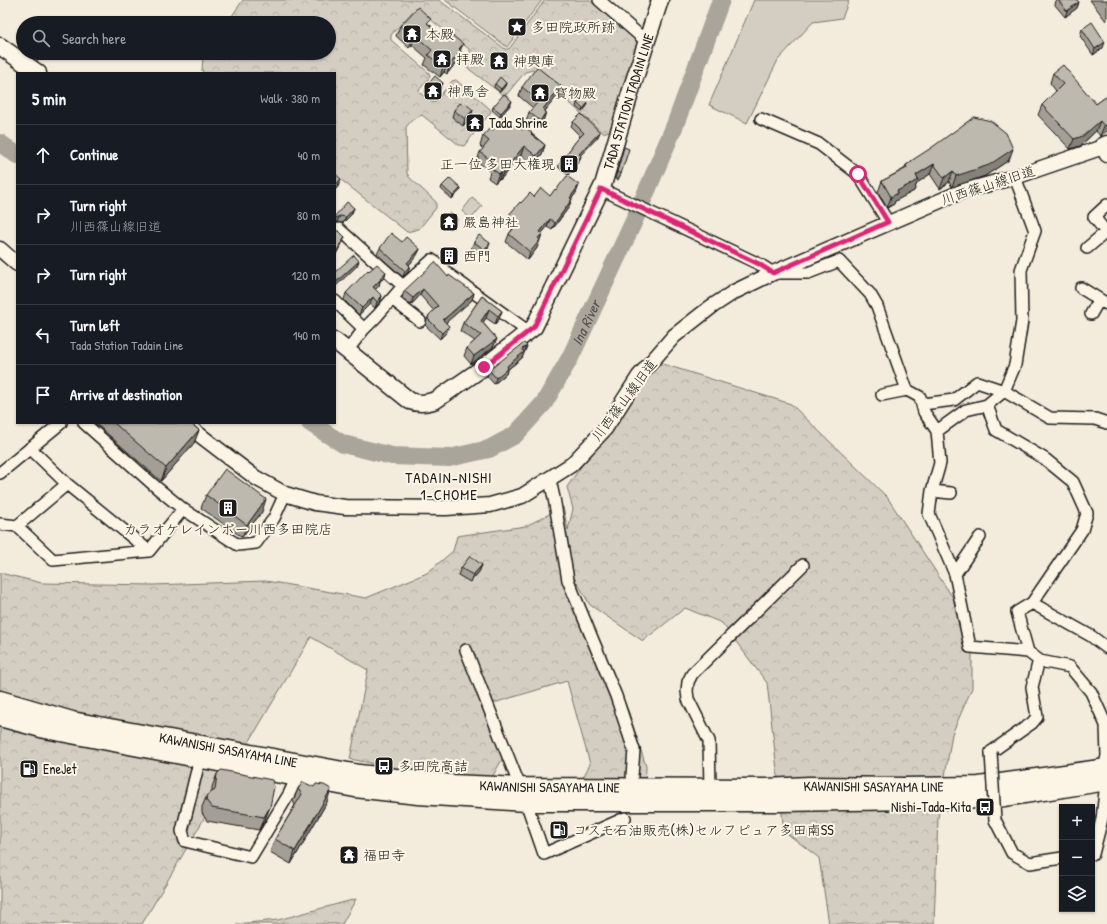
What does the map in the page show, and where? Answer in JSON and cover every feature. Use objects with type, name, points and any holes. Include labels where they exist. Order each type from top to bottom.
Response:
[{"type":"main road","name":"TADA STATION TADAIN LINE","points":[[341,346],[410,401],[414,403],[430,402],[436,400],[478,371],[534,327],[607,192],[646,41],[660,0]]},
{"type":"main road","points":[[0,46],[16,57]]},
{"type":"main road","points":[[20,60],[37,72]]},
{"type":"main road","name":"KAWANISHI SASAYAMA LINE","points":[[0,700],[72,720],[358,774],[451,784],[523,794],[710,788],[812,794]]},
{"type":"main road","name":"KAWANISHI SASAYAMA LINE","points":[[0,717],[45,729],[355,788],[418,795],[908,794],[992,799],[1106,775]]},
{"type":"street","points":[[598,0],[646,41]]},
{"type":"street","points":[[761,119],[819,144],[858,174],[888,222]]},
{"type":"street","name":"川西篠山線旧道","points":[[185,424],[196,434],[256,478],[285,494],[315,503],[345,507],[446,508],[490,505],[522,496],[550,480],[571,465],[605,429],[639,376],[674,336],[734,292],[888,222],[963,191],[1015,177],[1106,149]]},
{"type":"street","points":[[937,431],[966,410],[987,404],[1004,391],[1015,365],[1022,321],[1021,270],[1035,232],[1015,177]]},
{"type":"street","points":[[607,192],[759,264],[773,273],[808,273],[839,261],[870,294],[876,306],[907,390]]},
{"type":"street","points":[[1087,248],[1106,232],[1094,217],[1107,205]]},
{"type":"street","points":[[336,230],[339,229],[403,286]]},
{"type":"street","points":[[0,249],[16,263]]},
{"type":"street","points":[[341,346],[364,330],[403,286],[432,260],[441,266],[448,274],[529,332]]},
{"type":"street","points":[[1081,288],[1103,302],[1091,314]]},
{"type":"street","points":[[392,299],[420,320]]},
{"type":"street","points":[[336,302],[364,330]]},
{"type":"street","points":[[923,404],[954,400],[977,382],[1004,391],[1050,418],[1095,419],[1107,423]]},
{"type":"street","points":[[882,395],[907,390],[920,397],[924,412],[937,431],[940,463],[932,491],[929,514],[955,574],[970,647],[1028,652],[1039,660],[1070,667],[1091,692],[1106,725],[1107,756],[1102,819],[1095,846]]},
{"type":"street","points":[[987,404],[996,430],[1045,459],[1073,482],[1087,513],[1082,530],[1032,603],[1017,612],[1028,652]]},
{"type":"street","points":[[0,473],[60,424]]},
{"type":"street","points":[[85,424],[183,509],[238,545],[256,543],[274,518],[285,494]]},
{"type":"street","points":[[30,448],[67,484],[148,550]]},
{"type":"street","points":[[550,480],[568,580],[601,657],[634,750],[632,776]]},
{"type":"street","points":[[17,526],[67,484]]},
{"type":"street","points":[[932,491],[951,493]]},
{"type":"street","points":[[0,524],[17,526],[54,560],[148,550],[183,509]]},
{"type":"street","points":[[955,574],[980,537]]},
{"type":"street","points":[[710,788],[709,741],[688,699],[688,682],[692,674],[803,565]]},
{"type":"street","points":[[1032,603],[1091,636],[1107,648]]},
{"type":"street","points":[[466,650],[523,794],[544,854],[625,818]]},
{"type":"street","points":[[1039,660],[1032,687],[1037,717],[1032,723],[991,752],[995,820],[1012,853],[1030,863],[1059,858]]},
{"type":"street","points":[[200,758],[182,831],[185,841],[251,856],[289,794],[297,777]]},
{"type":"green space","points":[[243,0],[439,0],[505,49],[509,49],[545,0],[589,0],[636,39],[638,45],[612,130],[603,133],[533,70],[525,72],[507,94],[503,95],[465,66],[465,61],[471,53],[469,49],[418,10],[413,11],[391,35],[391,40],[429,73],[430,77],[419,90],[420,93],[432,102],[435,102],[452,81],[456,80],[489,108],[491,112],[464,146],[459,145],[422,115],[412,120],[406,127],[407,173],[409,177],[436,202],[436,208],[419,229],[407,232],[336,176],[336,72],[202,71],[203,60],[336,60],[336,16],[232,16]]},
{"type":"green space","points":[[445,0],[542,0],[507,47]]},
{"type":"green space","points":[[754,0],[849,0],[842,18],[813,22],[778,60],[747,123],[709,105]]},
{"type":"green space","points":[[472,198],[482,206],[471,219],[462,211]]},
{"type":"green space","points":[[663,364],[791,404],[887,497],[972,627],[972,688],[952,734],[938,818],[934,924],[829,924],[819,858],[784,831],[767,683],[722,623],[685,608],[643,641],[590,605],[577,582],[579,595],[629,713],[646,766],[645,794],[575,794],[590,764],[567,681],[487,705],[504,756],[487,786],[350,759],[368,670],[311,637],[142,924],[0,924],[0,573],[42,583],[153,585],[266,581],[366,598],[427,573],[453,551],[457,536],[526,526],[563,507],[568,530],[573,509],[567,487],[646,372]]},
{"type":"green space","points":[[356,899],[342,924],[236,924],[278,920]]},
{"type":"building","points":[[1058,0],[1077,0],[1079,2],[1067,11]]},
{"type":"building","points":[[418,7],[431,19],[427,23],[440,34],[443,36],[447,31],[463,44],[459,49],[461,51],[450,64],[448,62],[443,67],[428,55],[432,50],[415,35],[413,38],[400,26]]},
{"type":"building","points":[[1092,22],[1105,42],[1095,49],[1082,29]]},
{"type":"building","points":[[499,52],[506,57],[501,64],[494,58]]},
{"type":"building","points":[[1063,65],[1096,104],[1107,96],[1107,124],[1104,126],[1100,121],[1083,136],[1074,139],[1042,105],[1063,84],[1053,73]]},
{"type":"building","points":[[537,67],[561,86],[543,109],[546,112],[540,121],[529,112],[539,101],[522,87]]},
{"type":"building","points":[[435,76],[443,83],[435,92],[427,86]]},
{"type":"building","points":[[500,77],[506,83],[501,89],[495,84]]},
{"type":"building","points":[[504,94],[512,101],[501,113],[493,107]]},
{"type":"building","points":[[582,97],[588,103],[583,109],[577,103]]},
{"type":"building","points":[[460,103],[463,105],[465,103],[473,110],[465,119],[454,110]]},
{"type":"building","points":[[581,114],[600,132],[579,154],[581,156],[570,171],[560,163],[576,141],[584,133],[573,122]]},
{"type":"building","points":[[974,117],[991,121],[1006,133],[1013,149],[989,165],[956,176],[953,171],[944,178],[934,164],[916,175],[918,180],[897,191],[898,193],[891,197],[882,181],[907,168],[906,165],[911,161]]},
{"type":"building","points":[[503,118],[514,127],[516,125],[523,130],[525,127],[545,145],[536,156],[524,146],[504,171],[502,170],[499,174],[491,168],[495,164],[480,152],[489,141],[483,136],[490,128],[493,130]]},
{"type":"building","points":[[624,147],[629,149],[621,174],[617,172]]},
{"type":"building","points":[[336,175],[341,179],[336,184]]},
{"type":"building","points":[[567,176],[579,185],[570,198],[572,199],[555,223],[550,219],[540,232],[542,234],[538,238],[540,240],[530,252],[509,234],[517,224],[508,216],[530,193],[534,197],[541,188],[550,196]]},
{"type":"building","points":[[450,178],[461,188],[453,196],[442,186]]},
{"type":"building","points":[[347,202],[354,208],[346,217],[340,216],[336,218],[336,215]]},
{"type":"building","points":[[450,213],[457,219],[451,225],[444,220]]},
{"type":"building","points":[[336,231],[339,231],[345,237],[336,252]]},
{"type":"building","points":[[391,233],[402,242],[406,237],[420,249],[407,263],[410,266],[405,271],[380,248]]},
{"type":"building","points":[[479,235],[490,243],[485,250],[474,242]]},
{"type":"building","points":[[354,255],[359,261],[336,282],[336,271]]},
{"type":"building","points":[[435,262],[448,277],[449,275],[474,293],[443,320],[449,326],[442,333],[428,319],[429,315],[438,306],[423,289],[413,298],[404,291]]},
{"type":"building","points":[[377,264],[386,272],[373,287],[382,296],[377,302],[373,297],[362,308],[346,293],[368,270],[369,271]]},
{"type":"building","points":[[482,296],[502,311],[498,316],[489,309],[481,321],[497,339],[474,356],[467,348],[481,335],[463,323]]},
{"type":"building","points":[[524,343],[527,346],[522,349],[524,352],[507,366],[508,368],[496,378],[489,370]]},
{"type":"building","points":[[115,424],[191,424],[199,430],[166,468]]},
{"type":"building","points":[[225,469],[266,499],[247,525],[206,495]]},
{"type":"building","points":[[470,556],[482,565],[473,575],[461,568]]},
{"type":"building","points":[[221,770],[272,780],[274,787],[270,807],[264,817],[212,808],[206,800],[207,795],[215,790],[217,774]]},
{"type":"building","points":[[303,782],[314,787],[316,784],[324,785],[331,789],[295,851],[275,839],[302,794],[298,789]]},
{"type":"waterway","name":"Ina River","points":[[312,424],[343,444],[392,456],[449,458],[489,449],[515,435],[544,403],[570,358],[633,223],[675,125],[721,0]]},
{"type":"waterway","name":"Ina River","points":[[0,143],[16,154]]},
{"type":"place","name":"多田院政所跡","points":[[517,27]]},
{"type":"place","name":"本殿","points":[[412,34]]},
{"type":"place","name":"拝殿","points":[[442,59]]},
{"type":"place","name":"神輿庫","points":[[499,61]]},
{"type":"place","name":"神馬舎","points":[[433,91]]},
{"type":"place","name":"寳物殿","points":[[540,93]]},
{"type":"place","name":"Tada Shrine","points":[[475,123]]},
{"type":"place","name":"正一位 多田大権現","points":[[569,164]]},
{"type":"place","name":"嚴島神社","points":[[449,222]]},
{"type":"place","name":"西門","points":[[449,256]]},
{"type":"place","name":"カラオケレインボー川西多田院店","points":[[228,508]]},
{"type":"place","name":"多田院高詰","points":[[384,766]]},
{"type":"place","name":"EneJet","points":[[29,769]]},
{"type":"place","name":"Nishi-Tada-Kita","points":[[985,807]]},
{"type":"place","name":"コスモ石油販売(株)セルフピュア多田南SS","points":[[559,830]]},
{"type":"place","name":"福田寺","points":[[349,855]]},
{"type":"district","name":"TADAIN-NISHI 1-CHOME","points":[[449,486]]},
{"type":"route","points":[[484,367],[534,327],[601,189],[759,264],[773,273],[888,222],[858,174]]}]
